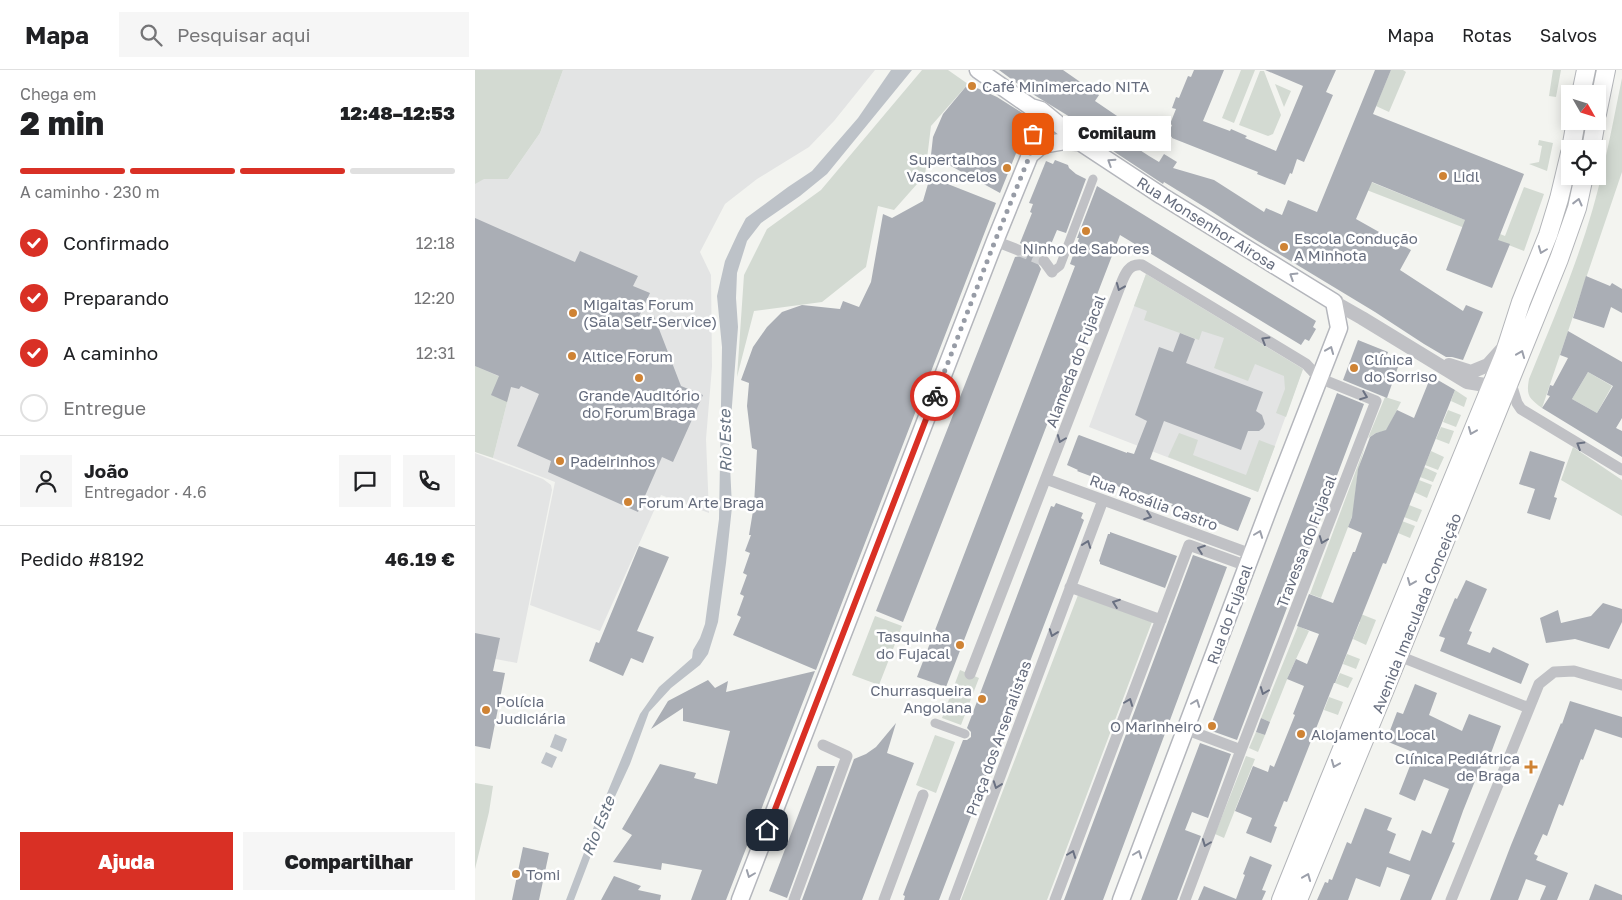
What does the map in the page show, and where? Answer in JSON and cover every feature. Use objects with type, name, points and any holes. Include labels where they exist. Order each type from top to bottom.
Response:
[{"type":"main road","points":[[740,900],[1030,155],[1038,116],[1031,107],[978,70]]},
{"type":"main road","points":[[1583,85],[1586,70]]},
{"type":"main road","points":[[1603,85],[1606,70]]},
{"type":"main road","name":"Rua Monsenhor Airosa","points":[[1031,107],[1041,110],[1080,142],[1163,196],[1334,302]]},
{"type":"main road","points":[[1030,155],[1041,144],[1065,141],[1080,142]]},
{"type":"main road","name":"Avenida Imaculada Conceição","points":[[1281,900],[1508,343],[1521,302],[1548,235],[1562,185]]},
{"type":"main road","name":"Avenida Imaculada Conceição","points":[[1298,900],[1399,656],[1559,259],[1577,208],[1582,185]]},
{"type":"main road","points":[[1334,302],[1339,328]]},
{"type":"main road","name":"Rua do Fujacal","points":[[1121,900],[1339,328]]},
{"type":"main road","points":[[1491,386],[1501,385],[1510,380]]},
{"type":"street","points":[[1044,261],[1052,272],[1061,266],[1093,179]]},
{"type":"street","points":[[995,241],[1018,250]]},
{"type":"street","name":"Alameda do Fujacal","points":[[970,674],[1128,268],[1136,264],[1142,265],[1306,364],[1319,378]]},
{"type":"street","points":[[1334,302],[1467,382],[1491,386]]},
{"type":"street","points":[[1339,328],[1362,318]]},
{"type":"street","points":[[1425,356],[1471,372],[1488,364],[1508,343]]},
{"type":"street","name":"Travessa do Fujacal","points":[[1185,900],[1377,400],[1319,378]]},
{"type":"street","points":[[1510,380],[1517,403],[1521,409],[1622,470]]},
{"type":"street","name":"Rua Rosália Castro","points":[[1046,479],[1103,500],[1249,560]]},
{"type":"street","name":"Praça dos Arsenalistas","points":[[954,900],[1103,500]]},
{"type":"street","points":[[1055,900],[1189,545],[1249,560]]},
{"type":"street","points":[[1070,587],[1161,620]]},
{"type":"street","points":[[1399,656],[1529,708]]},
{"type":"street","points":[[1451,900],[1539,684],[1554,672],[1574,671],[1622,685]]},
{"type":"street","points":[[935,723],[965,734]]},
{"type":"street","points":[[1185,729],[1241,750]]},
{"type":"street","points":[[794,900],[847,756],[823,745]]},
{"type":"street","points":[[884,900],[923,795]]},
{"type":"shaded area","points":[[475,70],[563,70],[540,133],[508,179],[484,179],[475,184]]},
{"type":"shaded area","points":[[563,70],[875,70],[834,121],[809,147],[757,179],[725,204],[700,252],[711,275],[712,367],[706,439],[709,513],[661,495],[600,631],[530,605],[555,482],[493,458],[511,387],[478,367],[475,362],[475,183],[482,179],[508,179],[540,133]]},
{"type":"shaded area","points":[[922,70],[948,70],[968,84],[931,126],[925,175],[894,210],[878,206],[866,267],[822,302],[754,311],[737,377],[744,275],[767,229],[821,190]]},
{"type":"shaded area","points":[[1241,70],[1255,70],[1234,123],[1222,118]]},
{"type":"shaded area","points":[[1391,70],[1403,70],[1406,72],[1389,112],[1376,106]]},
{"type":"shaded area","points":[[1553,70],[1561,70],[1556,97],[1549,96]]},
{"type":"shaded area","points":[[1260,71],[1264,71],[1281,115],[1273,134],[1268,136],[1239,125]]},
{"type":"shaded area","points":[[1622,78],[1622,172],[1542,408],[1529,396],[1529,379],[1579,252],[1599,185],[1606,185],[1606,156]]},
{"type":"shaded area","points":[[1275,84],[1291,91],[1284,107]]},
{"type":"shaded area","points":[[1539,140],[1553,143],[1547,171],[1529,164],[1539,162],[1542,146],[1538,145]]},
{"type":"shaded area","points":[[1361,178],[1505,236],[1524,187],[1544,194],[1524,251],[1346,182]]},
{"type":"shaded area","points":[[1146,274],[1303,369],[1258,492],[1089,427]]},
{"type":"shaded area","points":[[1146,274],[1303,369],[1286,417],[1276,413],[1285,389],[1284,376],[1255,364],[1248,381],[1214,368],[1224,338],[1202,331],[1199,340],[1144,320],[1147,311],[1134,306]]},
{"type":"shaded area","points":[[475,362],[478,367],[511,382],[493,458],[475,452]]},
{"type":"shaded area","points":[[1588,372],[1612,386],[1597,413],[1572,399]]},
{"type":"shaded area","points":[[1455,390],[1467,398],[1464,407],[1451,401]]},
{"type":"shaded area","points":[[1385,397],[1401,402],[1389,426],[1389,430],[1376,433],[1368,438]]},
{"type":"shaded area","points":[[1448,410],[1461,415],[1456,427],[1443,422]]},
{"type":"shaded area","points":[[1441,427],[1454,431],[1449,444],[1436,439]]},
{"type":"shaded area","points":[[1179,433],[1198,440],[1193,455],[1246,475],[1259,440],[1275,446],[1258,492],[1168,457]]},
{"type":"shaded area","points":[[1365,446],[1358,471],[1353,514],[1321,598],[1310,594]]},
{"type":"shaded area","points":[[1573,447],[1622,480],[1622,516],[1561,480]]},
{"type":"shaded area","points":[[1431,451],[1444,457],[1438,470],[1425,465]]},
{"type":"shaded area","points":[[475,453],[543,479],[551,485],[552,490],[517,663],[475,655]]},
{"type":"shaded area","points":[[1424,467],[1437,473],[1433,482],[1420,477]]},
{"type":"shaded area","points":[[1419,480],[1432,485],[1427,498],[1414,492]]},
{"type":"shaded area","points":[[1409,505],[1422,510],[1417,522],[1404,517]]},
{"type":"shaded area","points":[[1402,521],[1415,526],[1410,538],[1398,533]]},
{"type":"shaded area","points":[[1078,595],[1152,622],[1047,900],[961,900]]},
{"type":"shaded area","points":[[1338,605],[1376,620],[1366,645],[1353,639],[1360,622],[1336,613]]},
{"type":"shaded area","points":[[875,616],[902,626],[879,685],[852,675]]},
{"type":"shaded area","points":[[1298,626],[1309,631],[1270,722],[1261,718]]},
{"type":"shaded area","points":[[1347,654],[1360,659],[1356,669],[1343,664]]},
{"type":"shaded area","points":[[960,670],[979,678],[961,725],[942,718]]},
{"type":"shaded area","points":[[1340,673],[1353,678],[1348,688],[1335,683]]},
{"type":"shaded area","points":[[1329,697],[1343,702],[1338,715],[1324,710]]},
{"type":"shaded area","points":[[1256,732],[1265,735],[1258,752],[1249,748]]},
{"type":"shaded area","points":[[935,735],[955,742],[936,793],[916,785]]},
{"type":"shaded area","points":[[1246,756],[1255,759],[1224,838],[1215,834]]},
{"type":"shaded area","points":[[475,783],[493,786],[489,812],[475,869]]},
{"type":"water","name":"Rio Este","points":[[891,70],[912,70],[827,174],[800,196],[761,223],[747,241],[737,273],[738,327],[729,445],[732,507],[718,622],[708,654],[700,665],[671,688],[649,712],[630,764],[606,816],[574,900],[566,900],[640,714],[659,687],[692,658],[693,650],[705,624],[719,519],[722,347],[717,296],[725,261],[746,218],[812,171],[858,118]]},
{"type":"water","points":[[555,734],[567,739],[562,752],[550,747]]},
{"type":"water","points":[[546,752],[557,757],[552,768],[541,763]]},
{"type":"building","points":[[999,70],[1063,70],[1099,95],[1095,101],[1120,118],[1118,123],[1131,132],[1126,141],[1159,162],[1164,154],[1177,162],[1173,168],[1214,180],[1264,212],[1266,208],[1282,215],[1288,200],[1317,212],[1375,70],[1391,70],[1373,114],[1524,174],[1498,240],[1510,244],[1492,288],[1446,270],[1465,220],[1372,182],[1356,219],[1411,250],[1400,270],[1463,311],[1466,305],[1483,312],[1463,360],[1446,357],[1164,182],[1163,184],[1098,141],[1101,136],[1026,90]]},
{"type":"building","points":[[1194,70],[1224,70],[1203,121],[1230,131],[1231,129],[1247,136],[1245,138],[1276,151],[1303,86],[1265,70],[1336,70],[1326,92],[1333,95],[1304,162],[1297,159],[1292,174],[1290,173],[1285,185],[1168,135],[1176,109],[1172,108],[1176,97],[1179,98],[1188,76],[1191,77]]},
{"type":"building","points":[[968,84],[997,97],[1024,114],[1027,119],[1021,141],[1000,193],[931,155],[933,137],[943,114]]},
{"type":"building","points":[[1055,160],[1068,165],[1076,174],[1086,179],[1066,233],[1057,230],[1047,254],[1040,255],[1037,258],[1041,269],[903,622],[876,611],[1015,257],[1022,256],[1025,252],[1024,246],[1020,243],[1032,213],[1030,212],[1033,204],[1029,203],[1046,161],[1053,164]]},
{"type":"building","points":[[930,177],[996,203],[816,670],[733,635],[741,617],[737,615],[744,596],[740,594],[747,575],[743,573],[750,553],[745,551],[751,535],[749,535],[754,505],[757,450],[752,448],[747,406],[749,383],[741,380],[753,347],[767,327],[782,312],[802,305],[840,309],[843,301],[859,307],[871,282],[883,214],[892,218],[923,201]]},
{"type":"building","points":[[1097,186],[1316,321],[1313,327],[1316,329],[1309,341],[1305,339],[1301,345],[1120,235],[946,687],[917,677],[1075,266],[1070,264],[1079,238],[1077,238]]},
{"type":"building","name":"Altice Forum","points":[[475,218],[575,262],[580,251],[638,276],[633,286],[650,293],[636,323],[654,316],[681,386],[703,395],[673,462],[662,457],[638,512],[548,472],[551,461],[517,446],[539,394],[521,386],[519,389],[511,387],[507,402],[491,395],[499,376],[475,366]]},
{"type":"building","points":[[1586,276],[1610,286],[1612,283],[1622,289],[1622,313],[1611,307],[1604,328],[1573,318]]},
{"type":"building","points":[[1568,331],[1622,362],[1622,418],[1616,428],[1622,431],[1622,457],[1542,408],[1550,396],[1547,395],[1550,385],[1553,386],[1568,358],[1560,355]],"holes":[[[1588,372],[1613,386],[1597,413],[1572,399]]]},
{"type":"building","points":[[1180,333],[1195,339],[1186,363],[1263,392],[1256,411],[1262,415],[1265,424],[1259,431],[1248,431],[1241,450],[1164,421],[1150,459],[1251,498],[1238,531],[1171,506],[1173,504],[1139,491],[1138,494],[1077,471],[1067,465],[1079,435],[1134,454],[1147,421],[1135,415],[1159,347],[1173,352]]},
{"type":"building","points":[[1358,340],[1388,352],[1385,360],[1397,364],[1396,366],[1398,367],[1387,398],[1343,380]]},
{"type":"building","points":[[1431,376],[1455,390],[1386,564],[1383,563],[1287,802],[1284,801],[1274,826],[1277,827],[1271,843],[1246,833],[1252,818],[1235,811],[1253,766],[1268,772],[1270,765],[1274,767],[1295,715],[1293,714],[1304,686],[1287,679],[1296,659],[1307,664],[1319,634],[1297,626],[1309,594],[1333,603],[1353,552],[1355,552],[1362,533],[1348,527],[1352,517],[1358,469],[1370,437],[1386,430],[1397,410],[1414,418]]},
{"type":"building","points":[[1337,393],[1364,404],[1237,740],[1209,730]]},
{"type":"building","points":[[1530,451],[1565,462],[1554,497],[1557,498],[1550,520],[1527,513],[1535,489],[1519,484]]},
{"type":"building","points":[[1056,503],[1083,513],[1081,518],[1084,520],[939,900],[904,900],[905,896],[903,895],[963,740],[971,737],[971,732],[967,728],[1051,506],[1054,507]]},
{"type":"building","points":[[1110,532],[1177,556],[1165,588],[1100,564],[1099,561]]},
{"type":"building","points":[[639,546],[669,557],[637,631],[654,637],[643,663],[631,658],[623,676],[589,661],[596,642],[599,643]]},
{"type":"building","points":[[1193,555],[1227,567],[1103,900],[1064,900]]},
{"type":"building","points":[[1466,580],[1487,589],[1469,631],[1472,632],[1467,644],[1490,653],[1493,647],[1529,664],[1521,684],[1440,651],[1445,638],[1439,636],[1455,598],[1457,599]]},
{"type":"building","points":[[1603,603],[1622,609],[1622,622],[1609,649],[1575,639],[1546,643],[1540,618],[1558,610],[1561,623],[1591,616]]},
{"type":"building","name":"Polícia Judiciária","points":[[475,633],[500,638],[493,671],[505,673],[490,749],[475,746]]},
{"type":"building","points":[[815,671],[726,900],[691,900],[702,870],[662,863],[661,870],[613,862],[632,835],[622,829],[660,764],[696,773],[694,778],[717,784],[730,731],[683,721],[683,708],[651,729],[668,701],[708,680],[715,688],[728,681],[726,692]]},
{"type":"building","points":[[1415,684],[1437,693],[1429,715],[1462,731],[1469,714],[1501,726],[1491,753],[1487,751],[1452,842],[1455,843],[1431,900],[1400,900],[1410,875],[1387,867],[1380,887],[1356,878],[1348,900],[1317,900],[1325,882],[1328,883],[1329,879],[1332,880],[1347,842],[1351,844],[1365,808],[1392,818],[1387,830],[1396,834],[1389,853],[1410,861],[1422,830],[1431,834],[1449,789],[1424,779],[1415,801],[1399,794],[1415,753],[1386,741],[1397,712],[1403,714]]},
{"type":"building","points":[[1570,701],[1622,717],[1622,738],[1595,729],[1563,806],[1559,804],[1547,836],[1543,834],[1534,854],[1538,856],[1536,860],[1568,873],[1557,900],[1540,900],[1546,886],[1526,879],[1518,900],[1490,900],[1562,724]]},
{"type":"building","points":[[1261,718],[1270,722],[1265,735],[1256,732]]},
{"type":"building","points":[[896,723],[887,753],[914,763],[862,900],[802,900],[854,759],[876,747]]},
{"type":"building","points":[[1200,743],[1231,754],[1208,818],[1192,812],[1185,830],[1201,836],[1177,900],[1141,900]]},
{"type":"building","points":[[817,766],[835,766],[787,898],[769,891]]},
{"type":"building","points":[[523,847],[549,853],[539,900],[512,900]]},
{"type":"building","points":[[1250,856],[1272,865],[1262,890],[1266,891],[1262,900],[1198,900],[1204,886],[1236,899]]},
{"type":"building","points":[[614,876],[641,886],[638,890],[661,895],[660,900],[601,900]]},
{"type":"building","points":[[1595,884],[1622,895],[1622,900],[1589,900]]},
{"type":"tunnel","points":[[1018,250],[1044,261]]},
{"type":"way so far","points":[[935,396],[1030,155],[1033,134]]},
{"type":"place","name":"Café Minimercado NITA","points":[[972,86]]},
{"type":"place","name":"Comilaum","points":[[1033,134]]},
{"type":"place","name":"Supertalhos Vasconcelos","points":[[1007,168]]},
{"type":"place","name":"Lidl","points":[[1443,176]]},
{"type":"place","name":"Ninho de Sabores","points":[[1086,231]]},
{"type":"place","name":"Escola Condução A Minhota","points":[[1284,247]]},
{"type":"place","name":"Migaitas Forum (Sala Self-Service)","points":[[573,313]]},
{"type":"place","name":"Altice Forum","points":[[572,356]]},
{"type":"place","name":"Clínica do Sorriso","points":[[1354,368]]},
{"type":"place","name":"Grande Auditório do Forum Braga","points":[[639,378]]},
{"type":"place","name":"Padeirinhos","points":[[560,461]]},
{"type":"place","name":"Forum Arte Braga","points":[[628,502]]},
{"type":"place","name":"Tasquinha do Fujacal","points":[[960,645]]},
{"type":"place","name":"Churrasqueira Angolana","points":[[982,699]]},
{"type":"place","name":"Polícia Judiciária","points":[[486,710]]},
{"type":"place","name":"O Marinheiro","points":[[1212,726]]},
{"type":"place","name":"Alojamento Local","points":[[1301,734]]},
{"type":"place","name":"Clínica Pediátrica de Braga","points":[[1531,767]]},
{"type":"place","name":"Tomi","points":[[516,874]]},
{"type":"route","points":[[767,830],[935,396]]}]
